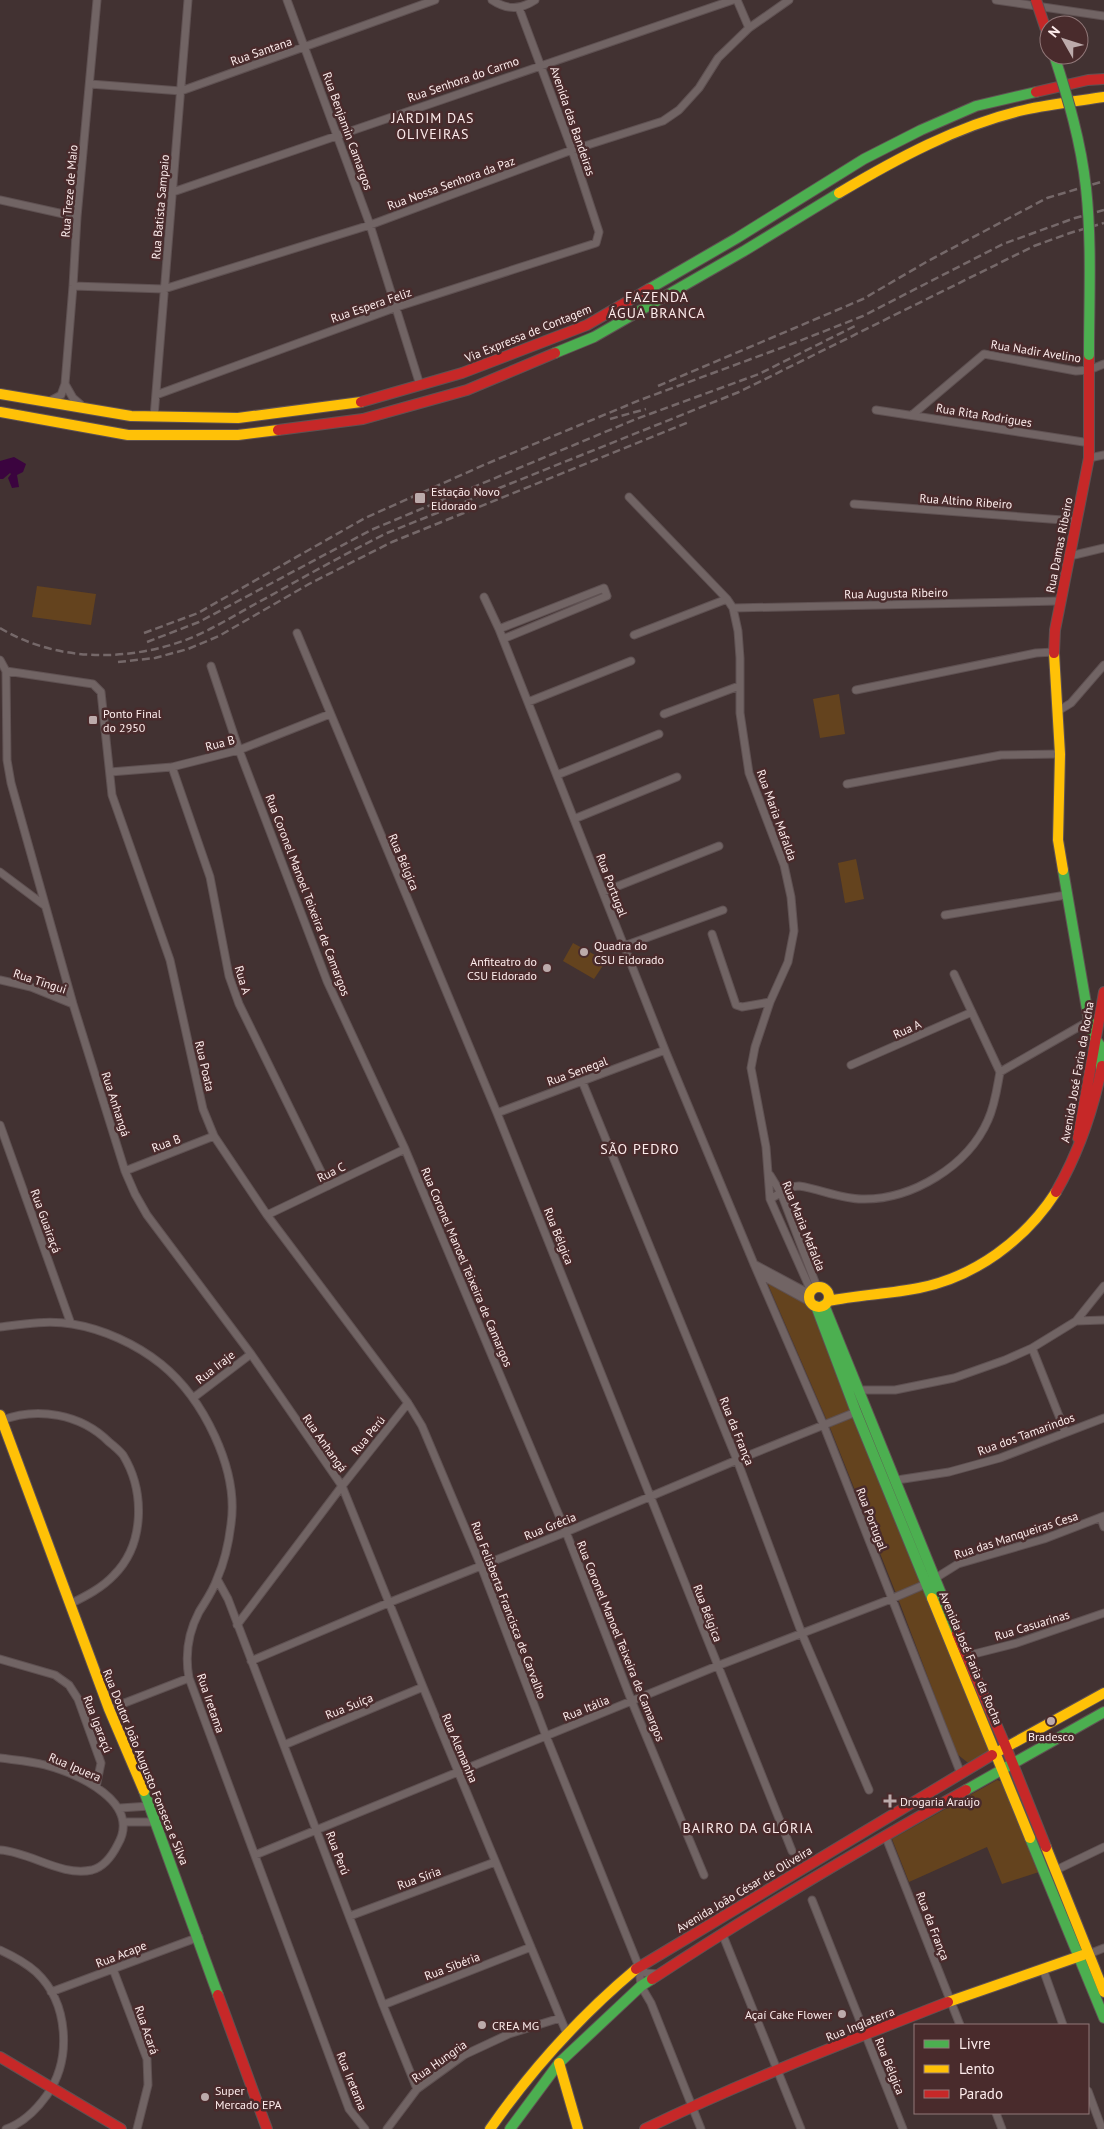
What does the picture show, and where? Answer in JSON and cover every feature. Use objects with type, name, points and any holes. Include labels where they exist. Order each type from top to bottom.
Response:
[{"type":"main road","points":[[1036,0],[1041,15]]},
{"type":"main road","name":"Rua Damas Ribeiro","points":[[1057,65],[1067,93],[1082,164],[1089,260],[1090,443],[1055,630],[1054,652],[1060,754],[1057,820],[1066,895],[1089,1021],[1092,1034],[1096,1039]]},
{"type":"main road","name":"Via Expressa de Contagem","points":[[0,394],[131,416],[154,417],[238,418],[361,402],[462,373],[587,325],[737,238],[864,159],[921,130],[976,106],[1104,78]]},
{"type":"main road","points":[[0,412],[128,435],[238,435],[373,416],[467,390],[594,336],[744,251],[874,172],[931,144],[981,123],[1024,110],[1104,97]]},
{"type":"main road","name":"Avenida José Faria da Rocha","points":[[1075,1156],[1104,992]]},
{"type":"main road","points":[[1096,1039],[1101,1047],[1101,1071]]},
{"type":"main road","name":"Avenida José Faria da Rocha","points":[[818,1297],[902,1292],[931,1285],[956,1276],[987,1260],[1024,1232],[1042,1212],[1063,1182],[1075,1156],[1093,1106],[1104,1056]]},
{"type":"main road","name":"Avenida José Faria da Rocha","points":[[818,1297],[860,1390],[897,1480],[1001,1750],[1002,1768],[1077,1957],[1104,2018]]},
{"type":"main road","name":"Avenida José Faria da Rocha","points":[[818,1297],[856,1412],[926,1584],[1001,1750],[1012,1762],[1104,1992]]},
{"type":"main road","name":"Rua Doutor João Augusto Fonseca e Silva","points":[[1,1419],[109,1709],[156,1822],[267,2129]]},
{"type":"main road","name":"Avenida João César de Oliveira","points":[[490,2129],[530,2076],[567,2034],[604,1995],[639,1967],[1001,1750],[1104,1692]]},
{"type":"main road","points":[[510,2129],[559,2064],[586,2035],[641,1986],[722,1933],[885,1835],[1104,1712]]},
{"type":"main road","name":"Rua Inglaterra","points":[[645,2129],[692,2106],[777,2070],[950,2001],[1088,1954]]},
{"type":"main road","points":[[0,2057],[121,2129]]},
{"type":"main road","points":[[559,2064],[578,2129]]},
{"type":"street","name":"Rua Treze de Maio","points":[[65,384],[74,286],[77,217],[97,0]]},
{"type":"street","name":"Rua Batista Sampaio","points":[[154,417],[188,0]]},
{"type":"street","name":"Rua Benjamin Camargos","points":[[287,0],[306,47],[336,135],[370,225],[398,308],[420,385]]},
{"type":"street","name":"Rua Santana","points":[[90,84],[182,91],[435,0]]},
{"type":"street","points":[[492,0],[509,8],[519,8],[535,0]]},
{"type":"street","points":[[735,0],[749,28]]},
{"type":"street","name":"Rua Senhora do Carmo","points":[[173,192],[542,64],[735,0]]},
{"type":"street","name":"Rua Nossa Senhora da Paz","points":[[74,286],[164,289],[370,225],[572,150],[663,121],[679,110],[700,88],[718,58],[749,28],[788,0]]},
{"type":"street","points":[[996,0],[1024,2],[1051,9],[1104,16]]},
{"type":"street","points":[[1048,0],[1051,9]]},
{"type":"street","name":"Avenida das Bandeiras","points":[[519,8],[542,64],[599,232],[596,243]]},
{"type":"street","points":[[0,200],[77,217]]},
{"type":"street","name":"Rua Espera Feliz","points":[[156,395],[398,308],[596,243]]},
{"type":"street","name":"Rua Nadir Avelino","points":[[912,416],[984,354],[1076,371],[1089,370]]},
{"type":"street","points":[[1089,370],[1104,364]]},
{"type":"street","points":[[48,402],[60,395],[65,384]]},
{"type":"street","points":[[65,384],[73,398],[85,408]]},
{"type":"street","name":"Rua Rita Rodrigues","points":[[876,410],[1090,443]]},
{"type":"street","points":[[1088,458],[1104,455]]},
{"type":"street","name":"Rua Maria Mafalda","points":[[629,498],[727,599],[733,608],[740,658],[740,713],[749,773],[784,865],[791,897],[794,930],[788,962],[770,1002],[755,1047],[751,1068],[770,1173],[770,1199],[818,1297]]},
{"type":"street","name":"Rua Altino Ribeiro","points":[[854,504],[1076,521]]},
{"type":"street","points":[[1070,556],[1104,548]]},
{"type":"street","points":[[499,629],[604,588],[607,596],[503,639]]},
{"type":"street","name":"Rua Portugal","points":[[484,597],[503,639],[665,1050],[758,1274],[824,1426],[961,1774]]},
{"type":"street","points":[[634,635],[727,599]]},
{"type":"street","name":"Rua Augusta Ribeiro","points":[[733,608],[1060,601]]},
{"type":"street","name":"Rua Bélgica","points":[[297,633],[497,1113],[792,1851]]},
{"type":"street","points":[[856,690],[1036,653],[1054,652]]},
{"type":"street","points":[[0,660],[6,671]]},
{"type":"street","points":[[528,702],[631,661]]},
{"type":"street","points":[[1058,711],[1071,703],[1104,665]]},
{"type":"street","name":"Rua Coronel Manoel Teixeira de Camargos","points":[[211,666],[239,750],[327,981],[405,1149],[566,1532],[632,1702],[704,1875]]},
{"type":"street","name":"Rua Poata","points":[[6,671],[92,684],[101,692],[112,795],[170,960],[203,1109],[214,1136],[267,1215],[408,1403]]},
{"type":"street","name":"Rua Anhangá","points":[[6,671],[7,760],[11,783],[72,1004],[125,1171],[146,1215],[251,1354],[342,1486]]},
{"type":"street","points":[[664,714],[739,686]]},
{"type":"street","name":"Rua B","points":[[110,772],[172,767],[239,750],[330,714]]},
{"type":"street","points":[[557,775],[659,734]]},
{"type":"street","points":[[847,784],[1001,755],[1060,754]]},
{"type":"street","points":[[0,756],[7,760]]},
{"type":"street","name":"Rua A","points":[[172,767],[210,877],[229,976],[239,1004],[328,1186]]},
{"type":"street","points":[[574,819],[677,777]]},
{"type":"street","points":[[603,892],[719,846]]},
{"type":"street","points":[[0,872],[44,905]]},
{"type":"street","points":[[945,916],[1066,895]]},
{"type":"street","points":[[624,946],[723,910]]},
{"type":"street","points":[[712,934],[736,1005],[742,1007],[770,1002]]},
{"type":"street","points":[[770,1199],[791,1187],[799,1186],[861,1200],[887,1197],[914,1188],[935,1178],[958,1161],[974,1142],[988,1120],[1000,1072],[954,974]]},
{"type":"street","name":"Rua Tingui","points":[[0,980],[31,987],[72,1004]]},
{"type":"street","name":"Rua A","points":[[852,1066],[972,1012]]},
{"type":"street","points":[[1000,1072],[1089,1021]]},
{"type":"street","name":"Rua Senegal","points":[[497,1113],[665,1050]]},
{"type":"street","name":"Rua da França","points":[[582,1081],[737,1460],[802,1634],[869,1790]]},
{"type":"street","name":"Rua Guairaçá","points":[[0,1125],[72,1324]]},
{"type":"street","name":"Rua B","points":[[125,1171],[214,1136]]},
{"type":"street","name":"Rua C","points":[[267,1215],[405,1149]]},
{"type":"street","name":"Rua Maria Mafalda","points":[[770,1173],[781,1193],[818,1297]]},
{"type":"street","points":[[754,1264],[818,1297]]},
{"type":"street","points":[[758,1274],[818,1297]]},
{"type":"street","points":[[860,1390],[895,1390],[954,1378],[1005,1360],[1032,1348],[1076,1321],[1104,1286]]},
{"type":"street","points":[[1076,1321],[1104,1320]]},
{"type":"street","name":"Rua Iretama","points":[[0,1327],[33,1322],[72,1324],[134,1345],[162,1364],[193,1398],[212,1432],[225,1461],[232,1492],[231,1524],[217,1579],[192,1628],[187,1663],[189,1678],[349,2109],[365,2129]]},
{"type":"street","points":[[1032,1348],[1065,1431]]},
{"type":"street","name":"Rua Iraje","points":[[193,1398],[251,1354]]},
{"type":"street","name":"Rua Perú","points":[[237,1625],[342,1486],[408,1403]]},
{"type":"street","name":"Rua Felisberta Francisca de Carvalho","points":[[408,1403],[422,1426],[481,1566],[546,1736],[639,1967],[641,1986]]},
{"type":"street","name":"Rua Grécia","points":[[251,1661],[856,1412]]},
{"type":"street","points":[[1,1419],[42,1414],[79,1421],[103,1435],[122,1454],[133,1476],[139,1515],[138,1528],[130,1552],[116,1574],[106,1583],[70,1604]]},
{"type":"street","name":"Rua dos Tamarindos","points":[[897,1480],[948,1472],[1000,1458],[1065,1431],[1104,1418]]},
{"type":"street","name":"Rua Alemanha","points":[[342,1486],[388,1603],[560,2018]]},
{"type":"street","points":[[1102,1517],[1104,1528]]},
{"type":"street","name":"Rua das Manqueiras Cesa","points":[[926,1584],[958,1564],[1044,1540],[1102,1517]]},
{"type":"street","name":"Rua Perú","points":[[217,1579],[228,1599],[417,2089]]},
{"type":"street","name":"Rua Itália","points":[[255,1855],[318,1831],[717,1666],[926,1584]]},
{"type":"street","points":[[211,1590],[228,1599]]},
{"type":"street","name":"Rua Casuarinas","points":[[966,1656],[1026,1641],[1104,1613]]},
{"type":"street","name":"Rua Igaraçú","points":[[0,1659],[55,1674],[69,1685],[78,1699],[101,1763],[96,1787]]},
{"type":"street","points":[[109,1709],[189,1678]]},
{"type":"street","name":"Rua Suíça","points":[[284,1745],[423,1687]]},
{"type":"street","name":"Rua Ipuera","points":[[0,1758],[46,1765],[96,1787],[120,1808]]},
{"type":"street","points":[[0,1850],[31,1857],[73,1871],[94,1870],[111,1857],[123,1836],[124,1822],[120,1808],[150,1806]]},
{"type":"street","points":[[124,1822],[156,1822]]},
{"type":"street","name":"Rua da França","points":[[885,1835],[960,2024]]},
{"type":"street","points":[[1054,1871],[1104,1847]]},
{"type":"street","name":"Rua Síria","points":[[350,1916],[495,1862]]},
{"type":"street","name":"Rua Bélgica","points":[[812,1900],[903,2129]]},
{"type":"street","points":[[722,1933],[801,2129]]},
{"type":"street","name":"Rua Acape","points":[[51,1992],[199,1937]]},
{"type":"street","name":"Rua Sibéria","points":[[383,2005],[531,1948]]},
{"type":"street","points":[[1088,1954],[1104,1948]]},
{"type":"street","points":[[0,1950],[17,1958],[36,1973],[51,1992],[59,2011],[64,2040],[60,2070],[52,2088],[40,2104],[26,2117],[6,2129]]},
{"type":"street","points":[[639,1967],[646,1973],[660,1974]]},
{"type":"street","name":"Rua Acará","points":[[113,1969],[147,2059],[148,2085],[136,2129]]},
{"type":"street","points":[[1043,1969],[1064,2024]]},
{"type":"street","points":[[641,1986],[651,2003],[701,2129]]},
{"type":"street","points":[[560,2018],[567,2034]]},
{"type":"street","name":"Rua Hungria","points":[[387,2129],[417,2089],[464,2055],[509,2034],[560,2018]]},
{"type":"street","points":[[1089,2094],[1102,2129]]},
{"type":"street","points":[[996,2114],[1002,2129]]},
{"type":"shaded area","points":[[14,457],[26,464],[23,472],[17,475],[19,487],[12,488],[8,478],[10,473],[3,479],[0,479],[0,461]]},
{"type":"shaded area","points":[[37,586],[96,594],[91,625],[32,617]]},
{"type":"shaded area","points":[[839,694],[845,734],[820,738],[813,699]]},
{"type":"shaded area","points":[[856,859],[864,899],[845,903],[838,863]]},
{"type":"shaded area","points":[[573,943],[606,961],[594,979],[563,961]]},
{"type":"shaded area","points":[[767,1282],[802,1300],[812,1310],[994,1752],[972,1766],[957,1754],[831,1430]]},
{"type":"shaded area","points":[[997,1780],[1005,1783],[1039,1872],[1002,1884],[987,1847],[909,1882],[892,1839]]},
{"type":"railway","points":[[658,386],[863,299],[928,261],[1047,198],[1104,181]]},
{"type":"railway","points":[[144,633],[198,613],[365,518],[486,464],[640,400],[863,316],[1003,244],[1075,218],[1104,210]]},
{"type":"railway","points":[[0,628],[21,639],[43,647],[90,655],[137,652],[160,648],[194,637],[387,533],[739,392],[1034,246],[1104,223]]},
{"type":"railway","points":[[147,642],[199,622],[371,530],[636,419],[759,374],[855,326]]},
{"type":"railway","points":[[610,419],[646,409]]},
{"type":"railway","points":[[118,662],[155,658],[188,649],[219,636],[309,584],[392,542],[689,422]]},
{"type":"traffic: fast","points":[[1057,65],[1081,154],[1086,188],[1090,250],[1089,355]]},
{"type":"traffic: fast","points":[[649,289],[737,238],[864,159],[921,130],[976,106],[1036,92]]},
{"type":"traffic: fast","points":[[555,353],[594,337],[744,251],[839,193]]},
{"type":"traffic: fast","points":[[1063,870],[1089,1021],[1092,1034],[1101,1047],[1101,1071]]},
{"type":"traffic: fast","points":[[824,1305],[957,1633]]},
{"type":"traffic: fast","points":[[816,1306],[856,1412],[932,1598]]},
{"type":"traffic: fast","points":[[966,1790],[1104,1712]]},
{"type":"traffic: fast","points":[[144,1791],[218,1995]]},
{"type":"traffic: fast","points":[[1030,1838],[1104,2018]]},
{"type":"traffic: fast","points":[[510,2129],[559,2063],[641,1986],[652,1979]]},
{"type":"traffic: slow","points":[[839,193],[928,144],[1000,116],[1054,104],[1104,97]]},
{"type":"traffic: slow","points":[[0,394],[131,416],[238,418],[361,402]]},
{"type":"traffic: slow","points":[[0,412],[128,435],[238,435],[278,430]]},
{"type":"traffic: slow","points":[[1054,653],[1060,754],[1058,840],[1063,870]]},
{"type":"traffic: slow","points":[[828,1301],[919,1288],[940,1283],[960,1275],[997,1254],[1014,1241],[1044,1209],[1056,1192]]},
{"type":"traffic: slow","points":[[819,1287],[826,1290],[829,1297],[826,1304],[819,1307],[812,1304],[809,1297],[812,1290],[819,1287]]},
{"type":"traffic: slow","points":[[0,1415],[109,1709],[144,1791]]},
{"type":"traffic: slow","points":[[932,1598],[1030,1838]]},
{"type":"traffic: slow","points":[[992,1755],[1104,1693]]},
{"type":"traffic: slow","points":[[1046,1847],[1104,1992]]},
{"type":"traffic: slow","points":[[948,2002],[1083,1955]]},
{"type":"traffic: slow","points":[[490,2129],[540,2064],[576,2024],[636,1969]]},
{"type":"traffic: slow","points":[[559,2063],[578,2129]]},
{"type":"traffic: jam","points":[[1036,0],[1041,15]]},
{"type":"traffic: jam","points":[[1036,92],[1088,80],[1104,79]]},
{"type":"traffic: jam","points":[[361,402],[462,373],[587,325],[649,289]]},
{"type":"traffic: jam","points":[[278,430],[363,419],[467,390],[555,353]]},
{"type":"traffic: jam","points":[[1054,653],[1055,630],[1089,458],[1089,355]]},
{"type":"traffic: jam","points":[[1078,1138],[1104,992]]},
{"type":"traffic: jam","points":[[1056,1192],[1072,1162],[1084,1131],[1102,1066]]},
{"type":"traffic: jam","points":[[957,1633],[1046,1847]]},
{"type":"traffic: jam","points":[[636,1969],[992,1755]]},
{"type":"traffic: jam","points":[[652,1979],[807,1882],[966,1790]]},
{"type":"traffic: jam","points":[[218,1995],[267,2129]]},
{"type":"traffic: jam","points":[[645,2129],[757,2078],[948,2002]]},
{"type":"traffic: jam","points":[[0,2057],[121,2129]]},
{"type":"place","name":"Estação Novo Eldorado","points":[[420,498]]},
{"type":"place","name":"Ponto Final do 2950","points":[[93,720]]},
{"type":"place","name":"Quadra do CSU Eldorado","points":[[584,952]]},
{"type":"place","name":"Anfiteatro do CSU Eldorado","points":[[547,968]]},
{"type":"place","name":"Bradesco","points":[[1051,1721]]},
{"type":"place","name":"Drogaria Araújo","points":[[890,1801]]},
{"type":"place","name":"Açaí Cake Flower","points":[[842,2014]]},
{"type":"place","name":"CREA MG","points":[[482,2025]]},
{"type":"place","name":"Super Mercado EPA","points":[[205,2097]]},
{"type":"district","name":"JARDIM DAS OLIVEIRAS","points":[[433,126]]},
{"type":"district","name":"FAZENDA ÁGUA BRANCA","points":[[657,306]]},
{"type":"district","name":"SÃO PEDRO","points":[[640,1149]]},
{"type":"district","name":"BAIRRO DA GLÓRIA","points":[[748,1828]]}]
